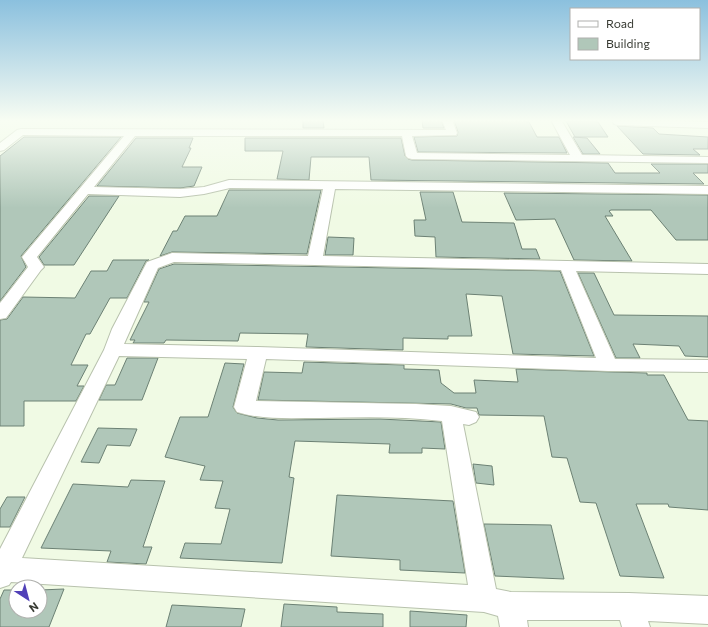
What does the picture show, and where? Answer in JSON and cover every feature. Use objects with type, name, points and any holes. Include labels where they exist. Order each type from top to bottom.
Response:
[{"type":"street","points":[[0,314],[36,267],[29,257],[118,149]]},
{"type":"street","points":[[410,149],[412,156],[708,160]]},
{"type":"street","points":[[573,149],[578,158]]},
{"type":"street","points":[[84,190],[179,194],[214,189],[229,184],[708,190]]},
{"type":"street","points":[[315,260],[330,185]]},
{"type":"street","points":[[708,269],[172,257],[152,265],[121,329],[113,350],[2,573],[484,599],[513,617],[633,617],[708,610]]},
{"type":"street","points":[[566,265],[608,365]]},
{"type":"street","points":[[113,350],[258,353],[608,365],[708,366]]},
{"type":"street","points":[[258,353],[244,407],[460,415],[484,599]]},
{"type":"building","points":[[9,149],[111,149],[21,256],[26,267],[0,301],[0,156]]},
{"type":"building","points":[[127,149],[190,149],[182,167],[202,167],[194,186],[180,188],[97,186]]},
{"type":"building","points":[[245,149],[404,149],[405,156],[412,160],[608,163],[615,173],[660,173],[651,164],[708,164],[708,173],[693,173],[704,184],[371,180],[369,157],[311,157],[309,180],[277,179],[283,151],[245,151]]},
{"type":"building","points":[[417,149],[565,149],[567,153],[418,152]]},
{"type":"building","points":[[580,149],[596,149],[600,154],[583,154]]},
{"type":"building","points":[[639,149],[693,149],[700,155],[643,154]]},
{"type":"building","points":[[229,190],[321,190],[307,254],[172,252],[160,256],[173,231],[177,231],[185,216],[217,216]]},
{"type":"building","points":[[420,192],[453,192],[462,222],[514,223],[522,249],[536,249],[540,259],[436,257],[435,237],[415,236],[414,220],[426,220]]},
{"type":"building","points":[[504,193],[708,195],[708,240],[676,240],[651,210],[611,210],[609,211],[613,216],[605,216],[632,261],[574,260],[555,219],[516,220]]},
{"type":"building","points":[[89,196],[119,196],[74,265],[44,265],[39,257]]},
{"type":"building","points":[[328,237],[354,238],[353,255],[325,255]]},
{"type":"building","points":[[113,260],[149,260],[146,261],[127,298],[110,298],[90,334],[86,334],[71,365],[88,365],[77,386],[84,386],[76,401],[24,401],[24,426],[0,426],[0,320],[7,319],[23,297],[75,298],[91,271],[107,271]]},
{"type":"building","points":[[174,264],[560,271],[594,356],[513,354],[502,296],[466,294],[472,336],[448,336],[448,339],[403,338],[403,350],[306,347],[308,334],[240,333],[238,341],[166,340],[164,343],[133,343],[135,340],[130,340],[149,302],[144,302],[159,269]]},
{"type":"building","points":[[578,273],[594,273],[614,315],[708,316],[708,357],[685,356],[679,346],[633,344],[640,358],[616,358]]},
{"type":"building","points":[[127,358],[158,358],[142,400],[99,400],[106,385],[115,385]]},
{"type":"building","points":[[304,362],[404,365],[404,369],[439,370],[441,383],[454,393],[476,393],[474,380],[518,382],[516,369],[647,373],[647,375],[664,375],[688,420],[708,421],[708,510],[669,507],[668,504],[636,504],[664,578],[620,576],[596,503],[580,502],[567,458],[552,457],[544,416],[479,415],[477,408],[466,408],[451,404],[258,400],[264,372],[302,373]]},
{"type":"building","points":[[225,363],[244,364],[233,407],[237,413],[257,418],[278,420],[380,419],[441,422],[445,449],[422,448],[422,453],[389,453],[390,444],[295,441],[289,477],[294,478],[282,563],[180,558],[185,543],[221,544],[230,509],[215,508],[223,481],[200,480],[205,466],[165,457],[180,417],[208,417]]},
{"type":"building","points":[[98,428],[137,429],[130,446],[107,445],[99,463],[81,462]]},
{"type":"building","points":[[473,464],[492,466],[494,485],[476,483]]},
{"type":"building","points":[[131,480],[165,481],[143,547],[152,547],[146,564],[107,562],[111,551],[41,548],[73,484],[128,487]]},
{"type":"building","points":[[337,495],[453,501],[465,573],[400,570],[400,560],[331,556]]},
{"type":"building","points":[[7,497],[25,497],[10,527],[0,527],[0,509]]},
{"type":"building","points":[[484,524],[551,525],[564,579],[495,576]]},
{"type":"building","points":[[64,589],[49,627],[0,627],[0,599],[4,590],[8,590],[8,619],[48,619],[48,590]]},
{"type":"building","points":[[284,604],[337,607],[337,612],[383,614],[383,627],[281,627]]},
{"type":"building","points":[[172,605],[245,609],[241,627],[166,627]]},
{"type":"building","points":[[410,611],[467,615],[466,627],[410,627]]}]
